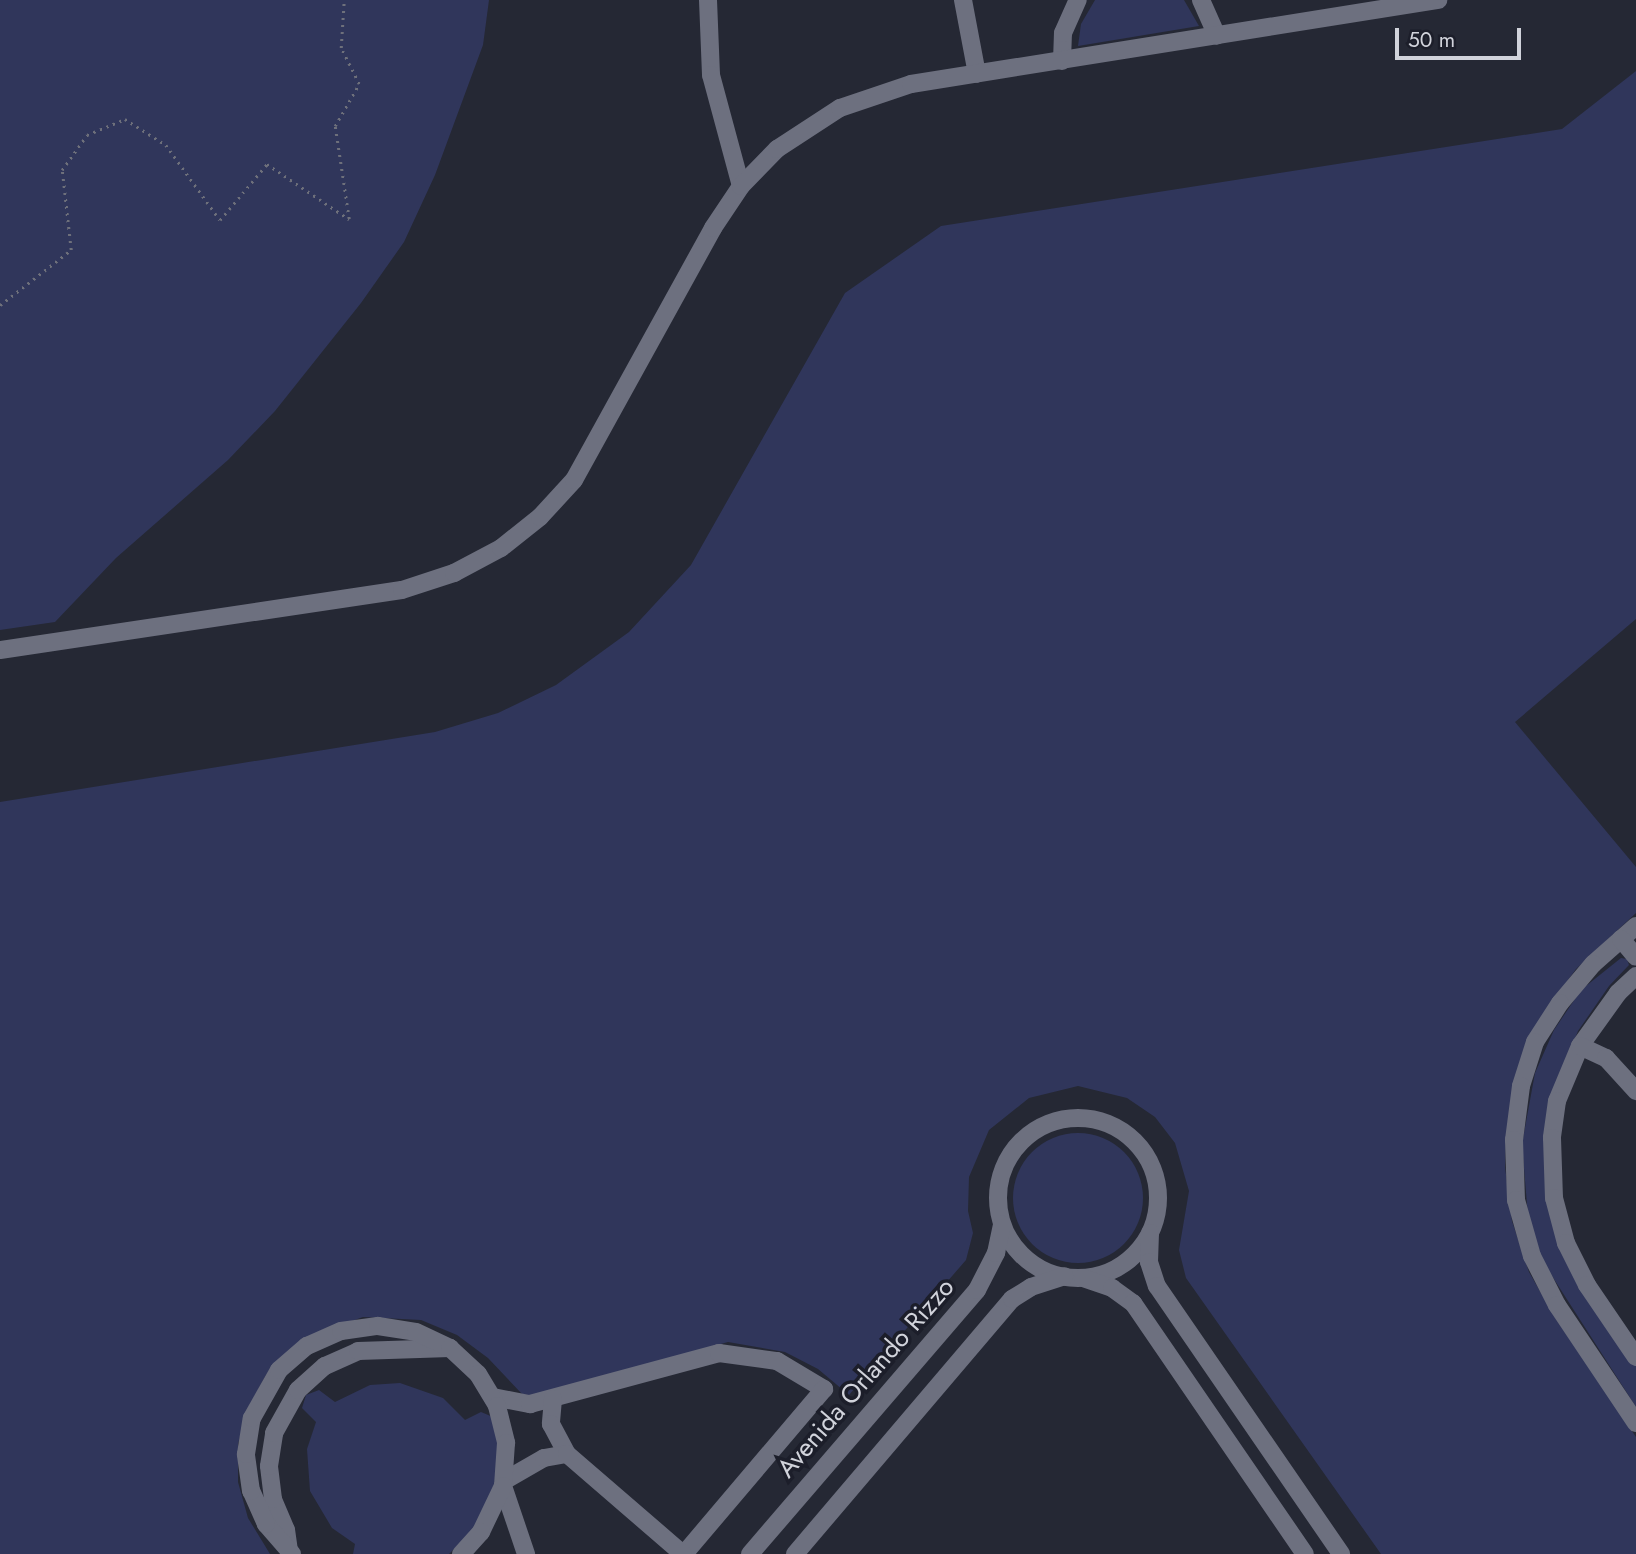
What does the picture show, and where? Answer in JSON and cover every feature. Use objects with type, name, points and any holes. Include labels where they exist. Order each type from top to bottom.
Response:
[{"type":"street","points":[[708,0],[711,75],[741,186]]},
{"type":"street","points":[[963,0],[977,74]]},
{"type":"street","points":[[1062,61],[1063,33],[1078,0]]},
{"type":"street","points":[[1201,0],[1217,36]]},
{"type":"street","points":[[0,650],[402,590],[454,573],[501,548],[540,517],[574,480],[713,228],[741,186],[787,141],[840,108],[898,87],[1438,0]]},
{"type":"street","points":[[1636,926],[1560,1003],[1535,1042],[1521,1086],[1514,1140],[1515,1188],[1532,1256],[1557,1305],[1636,1423]]},
{"type":"street","points":[[1621,939],[1636,957]]},
{"type":"street","points":[[1636,976],[1618,993],[1580,1046],[1557,1101],[1552,1138],[1554,1198],[1566,1243],[1587,1285],[1636,1357]]},
{"type":"street","points":[[1580,1046],[1606,1058],[1636,1091]]},
{"type":"street","points":[[1305,1554],[1133,1303],[1112,1287],[1072,1277],[1027,1259],[1002,1225],[999,1184],[1018,1145],[1041,1126],[1087,1119],[1117,1128],[1149,1161],[1158,1190],[1150,1233],[1149,1262],[1157,1286],[1341,1554]]},
{"type":"street","name":"Avenida Orlando Rizzo","points":[[750,1554],[977,1290],[996,1253],[1002,1225]]},
{"type":"street","points":[[795,1554],[1012,1299],[1031,1287],[1121,1265],[1150,1233]]},
{"type":"street","points":[[291,1553],[258,1508],[246,1454],[259,1401],[279,1370],[316,1342],[359,1327],[397,1328],[450,1348],[478,1374],[493,1397],[506,1443],[504,1483],[526,1554]]},
{"type":"street","points":[[291,1553],[273,1499],[269,1466],[275,1433],[298,1390],[325,1366],[358,1352],[450,1348]]},
{"type":"street","points":[[493,1397],[530,1404],[719,1353],[778,1361],[824,1389],[684,1554],[567,1454],[553,1432],[553,1399]]},
{"type":"street","points":[[460,1554],[481,1532],[504,1483],[544,1458],[567,1454]]},
{"type":"path","points":[[0,305],[71,250],[62,170],[87,135],[125,119],[166,145],[220,220],[267,164],[349,219],[335,126],[359,84],[341,48],[344,0]]},
{"type":"shaded area","points":[[0,0],[489,0],[483,45],[435,175],[404,242],[361,303],[275,411],[228,460],[116,558],[55,622],[0,630]]},
{"type":"shaded area","points":[[1095,0],[1184,0],[1199,26],[1078,46],[1081,24]]},
{"type":"shaded area","points":[[1636,71],[1636,619],[1515,722],[1636,867],[1636,913],[1576,969],[1544,1013],[1506,1139],[1505,1167],[1512,1221],[1529,1272],[1556,1319],[1636,1437],[1636,1554],[1381,1554],[1186,1278],[1179,1250],[1189,1191],[1175,1143],[1155,1117],[1127,1098],[1078,1086],[1029,1098],[989,1130],[969,1177],[968,1211],[973,1233],[966,1260],[849,1395],[818,1369],[785,1352],[728,1342],[534,1396],[522,1394],[488,1358],[457,1335],[421,1320],[363,1317],[308,1337],[266,1375],[248,1408],[238,1444],[238,1482],[248,1518],[270,1554],[0,1554],[0,802],[435,732],[498,713],[556,685],[629,632],[691,565],[845,293],[941,226],[1562,129]]},
{"type":"shaded area","points":[[1621,958],[1627,959],[1629,965],[1609,986],[1578,1031],[1552,1094],[1555,1228],[1636,1366],[1636,1407],[1543,1262],[1528,1216],[1522,1144],[1535,1073],[1554,1030],[1581,990]]},
{"type":"shaded area","points":[[1078,1133],[1103,1138],[1124,1152],[1138,1173],[1143,1198],[1138,1223],[1124,1244],[1103,1258],[1078,1263],[1053,1258],[1032,1244],[1018,1223],[1013,1198],[1018,1173],[1032,1152],[1053,1138]]},
{"type":"shaded area","points":[[400,1383],[443,1398],[465,1420],[481,1412],[493,1417],[499,1442],[495,1488],[474,1529],[449,1554],[353,1554],[355,1544],[332,1528],[310,1491],[307,1449],[316,1422],[302,1408],[306,1395],[319,1390],[335,1402],[370,1385]]}]
